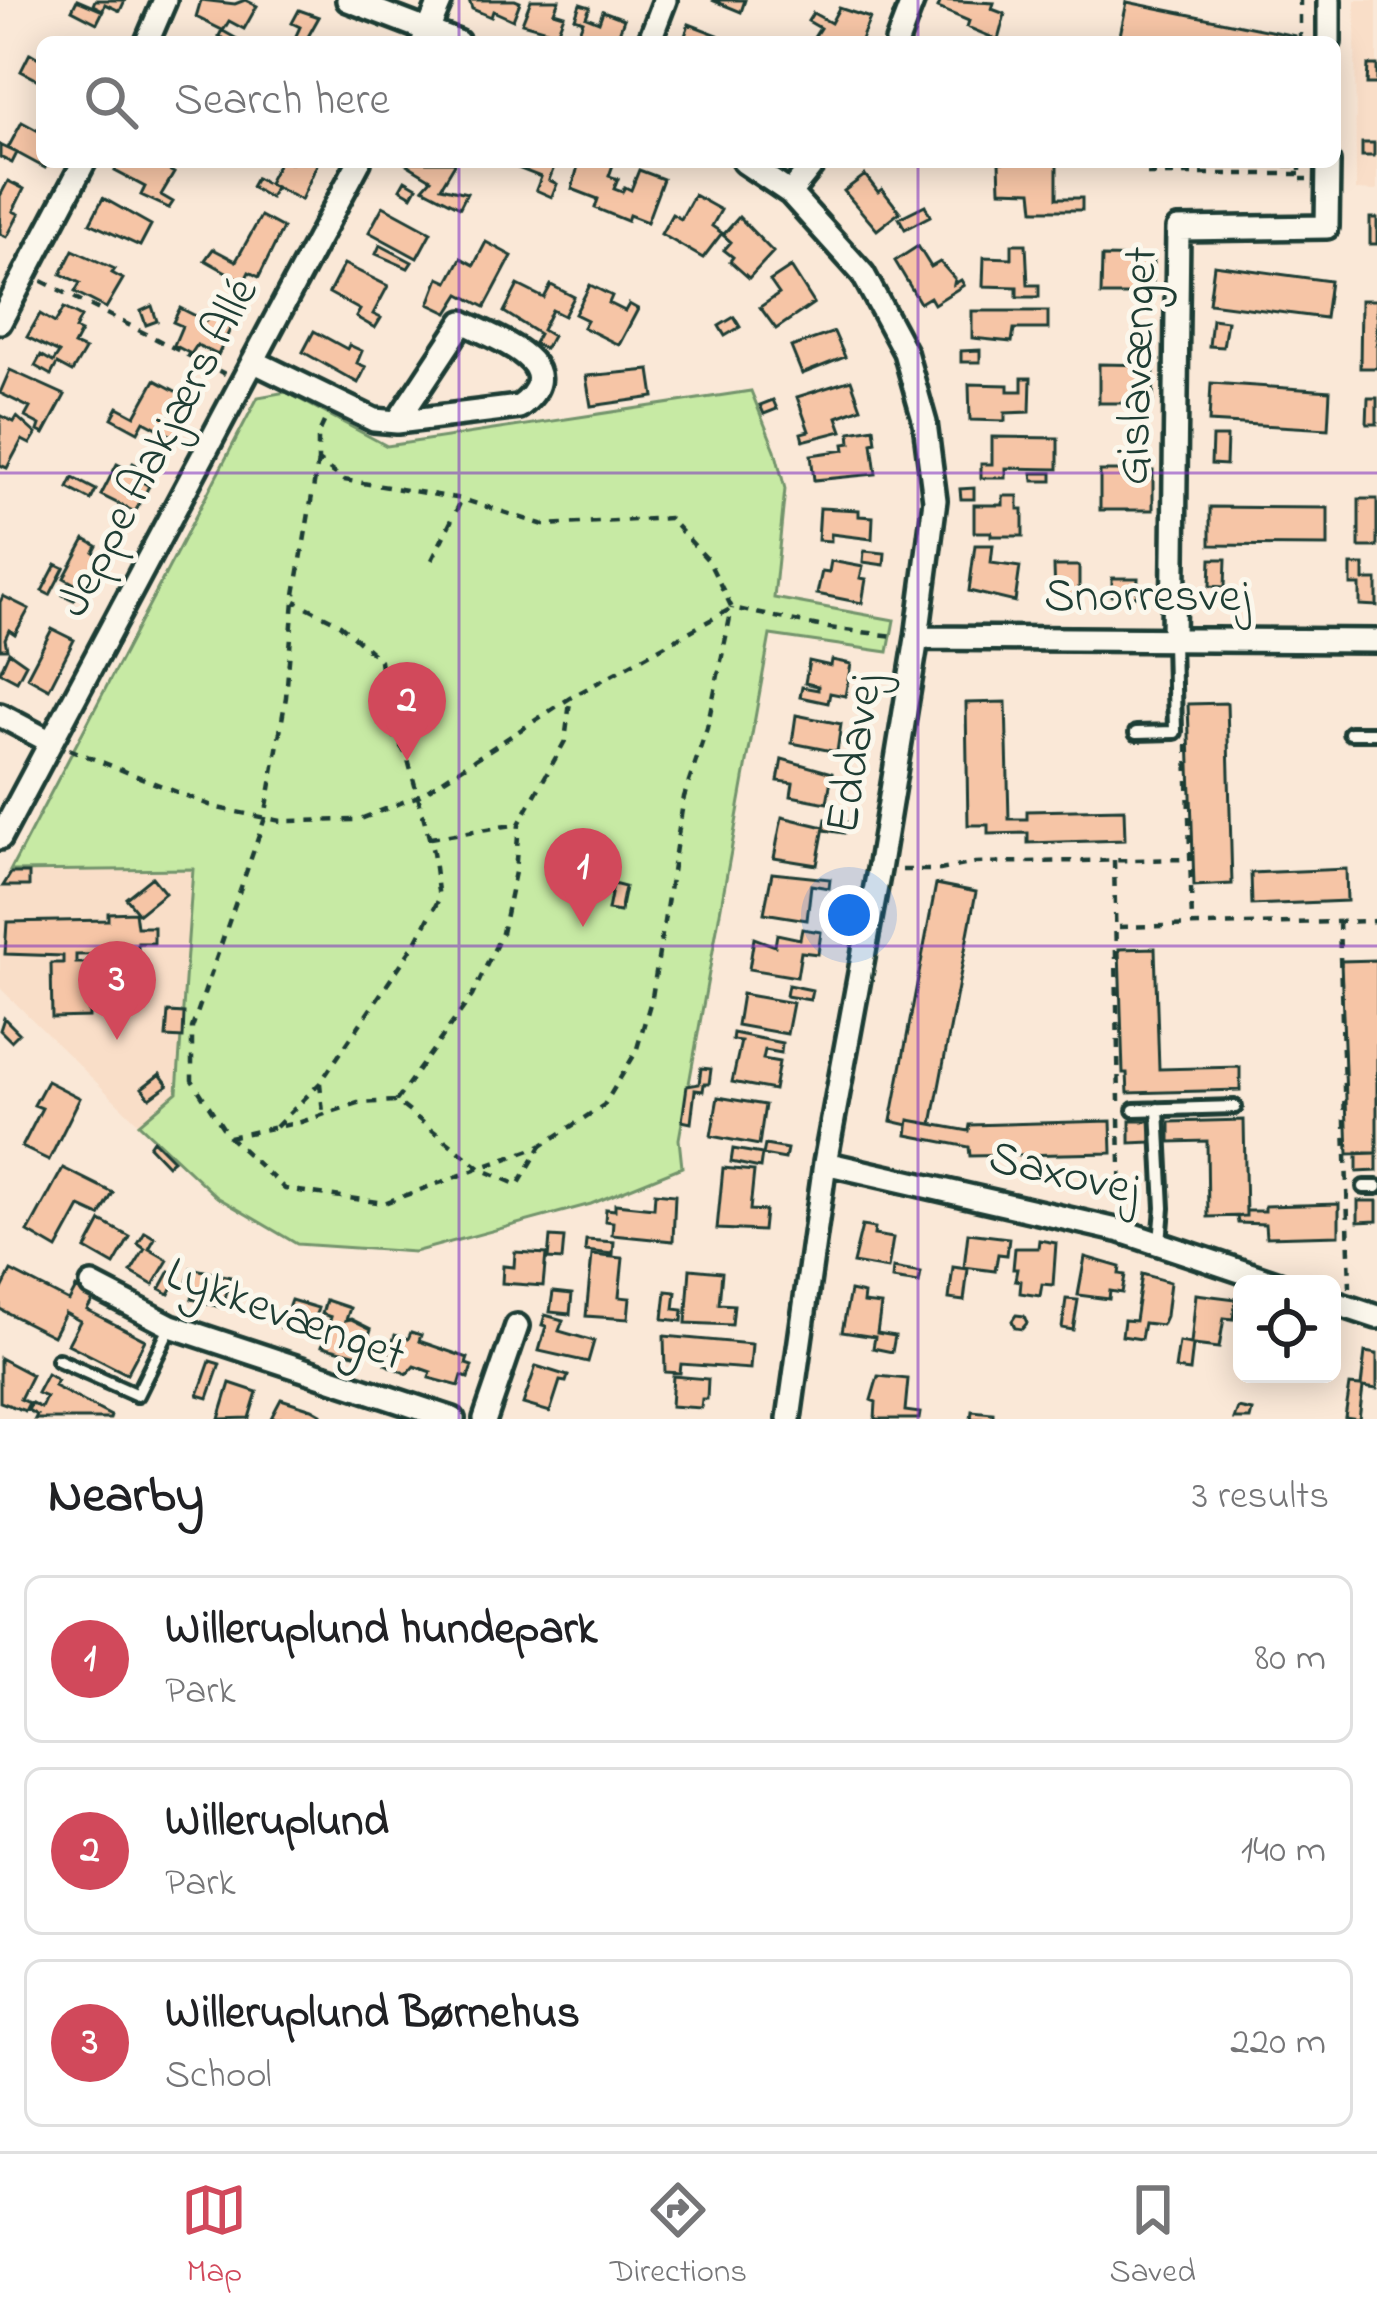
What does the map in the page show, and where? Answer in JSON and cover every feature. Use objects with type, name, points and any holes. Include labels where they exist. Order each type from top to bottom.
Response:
[{"type":"street","points":[[150,36],[165,0]]},
{"type":"street","points":[[347,0],[426,36],[441,0]]},
{"type":"street","points":[[651,36],[665,0]]},
{"type":"street","points":[[899,36],[913,0]]},
{"type":"street","points":[[1329,0],[1329,36]]},
{"type":"street","points":[[0,322],[81,168]]},
{"type":"street","name":"Jeppe Aakjærs Allé","points":[[0,838],[356,168]]},
{"type":"street","name":"Eddavej","points":[[753,168],[790,193],[862,274],[905,352],[926,423],[934,500],[917,638],[825,1162],[789,1419]]},
{"type":"street","points":[[790,193],[810,168]]},
{"type":"street","name":"Gislavænget","points":[[1173,640],[1178,229],[1327,227],[1328,168]]},
{"type":"street","points":[[253,361],[374,420],[397,422],[519,407],[534,396],[538,372],[531,358],[463,322],[397,422]]},
{"type":"street","name":"Snorresvej","points":[[917,638],[1377,641]]},
{"type":"street","points":[[0,715],[50,741]]},
{"type":"street","name":"Saxovej","points":[[825,1162],[1121,1231],[1254,1275]]},
{"type":"street","name":"Lykkevænget","points":[[92,1286],[171,1327],[453,1419]]},
{"type":"street","points":[[1341,1305],[1377,1317]]},
{"type":"street","points":[[485,1419],[518,1326]]},
{"type":"lane","points":[[1136,733],[1174,732],[1173,640]]},
{"type":"lane","points":[[1350,733],[1377,733]]},
{"type":"lane","points":[[1134,1110],[1235,1107]]},
{"type":"lane","points":[[1157,1109],[1163,1208],[1160,1242]]},
{"type":"lane","points":[[58,1360],[137,1395],[171,1327]]},
{"type":"path","points":[[1300,0],[1300,36]]},
{"type":"path","points":[[1147,174],[1300,174]]},
{"type":"path","points":[[26,273],[241,382]]},
{"type":"path","points":[[318,460],[344,480],[462,499],[544,525],[669,518],[709,560],[732,608],[706,728],[685,797],[666,929],[636,1052],[604,1105],[541,1146],[384,1203],[285,1189],[229,1137],[191,1080],[192,1028],[265,818],[286,697],[294,600],[318,435],[334,400]]},
{"type":"path","points":[[432,560],[462,499]]},
{"type":"path","points":[[276,1127],[320,1083],[440,899],[430,838],[407,756],[388,726],[380,660],[338,622],[294,600]]},
{"type":"path","points":[[50,741],[217,808],[281,821],[358,820],[418,796],[570,698],[732,608],[829,628],[917,638]]},
{"type":"path","points":[[396,1101],[472,996],[502,933],[519,824],[565,741],[570,698]]},
{"type":"path","points":[[1186,728],[1192,924]]},
{"type":"path","points":[[430,838],[519,824]]},
{"type":"path","points":[[879,870],[940,870],[975,863],[1190,859]]},
{"type":"path","points":[[1114,860],[1121,1231]]},
{"type":"path","points":[[1340,921],[1341,1275]]},
{"type":"path","points":[[1116,927],[1377,921]]},
{"type":"path","points":[[320,1083],[323,1115]]},
{"type":"path","points":[[229,1137],[358,1103],[396,1101],[481,1169],[518,1184],[541,1146]]},
{"type":"shaded area","points":[[1355,0],[1377,0],[1377,191],[1356,190]]},
{"type":"shaded area","points":[[194,869],[177,1092],[139,1124],[0,988],[0,889],[10,871]]},
{"type":"green space","points":[[751,391],[785,489],[774,598],[894,620],[888,652],[770,635],[679,1139],[682,1167],[591,1204],[414,1252],[297,1244],[217,1197],[139,1124],[177,1092],[193,869],[10,871],[258,397],[286,392],[387,446]]},
{"type":"building","points":[[77,0],[103,11],[97,23],[72,10]]},
{"type":"building","points":[[95,0],[125,0],[120,11],[105,4],[103,10],[93,5]]},
{"type":"building","points":[[201,0],[235,4],[245,0],[257,6],[244,29],[229,21],[223,31],[232,36],[219,36],[222,30],[196,17]]},
{"type":"building","points":[[469,0],[520,2],[513,20],[472,9]]},
{"type":"building","points":[[531,0],[559,0],[554,12],[564,15],[557,33],[522,23]]},
{"type":"building","points":[[712,0],[745,0],[741,12]]},
{"type":"building","points":[[941,0],[994,3],[992,9],[1005,14],[999,36],[988,36],[967,27],[969,21],[938,8]]},
{"type":"building","points":[[1127,2],[1295,36],[1120,36]]},
{"type":"building","points":[[580,4],[590,7],[586,17],[599,22],[603,11],[624,19],[619,33],[628,36],[577,36],[583,21],[575,18]]},
{"type":"building","points":[[839,8],[870,18],[862,36],[815,36],[820,28],[808,21],[813,13],[831,23]]},
{"type":"building","points":[[299,10],[319,17],[308,36],[296,36],[300,27],[292,23]]},
{"type":"building","points":[[689,24],[718,35],[718,36],[685,36]]},
{"type":"building","points":[[30,53],[36,56],[36,79],[21,71]]},
{"type":"building","points":[[1368,65],[1377,65],[1377,84],[1367,84]]},
{"type":"building","points":[[22,122],[36,130],[36,163],[8,148]]},
{"type":"building","points":[[1362,143],[1374,143],[1374,156],[1362,156]]},
{"type":"building","points":[[0,145],[17,153],[12,163],[0,157]]},
{"type":"building","points":[[165,168],[174,173],[161,195],[173,202],[169,208],[141,195],[145,187],[115,171]]},
{"type":"building","points":[[276,168],[315,168],[301,200],[268,183]]},
{"type":"building","points":[[413,168],[452,168],[441,187],[467,193],[460,207],[423,188],[431,179]]},
{"type":"building","points":[[518,168],[554,168],[549,180],[557,184],[552,197],[536,190],[541,177]]},
{"type":"building","points":[[577,168],[612,168],[609,176],[618,179],[614,189],[622,192],[625,187],[631,190],[639,170],[663,179],[647,222],[629,215],[627,221],[595,208],[598,199],[572,189]]},
{"type":"building","points":[[999,168],[1057,168],[1057,198],[1082,198],[1082,210],[1034,210],[1032,191],[1000,190]]},
{"type":"building","points":[[865,175],[900,212],[877,230],[844,191]]},
{"type":"building","points":[[256,178],[275,188],[270,198],[251,187]]},
{"type":"building","points":[[405,180],[417,187],[412,196],[400,189]]},
{"type":"building","points":[[8,181],[24,189],[13,211],[19,214],[7,237],[0,234],[0,196]]},
{"type":"building","points":[[694,195],[721,210],[712,226],[722,233],[703,258],[661,234],[672,214],[681,219]]},
{"type":"building","points":[[103,198],[151,225],[140,246],[90,223]]},
{"type":"building","points":[[925,205],[930,216],[905,229],[899,218]]},
{"type":"building","points":[[383,206],[431,232],[417,258],[369,232]]},
{"type":"building","points":[[261,216],[283,228],[259,277],[249,272],[244,282],[205,260],[213,249],[236,261]]},
{"type":"building","points":[[739,217],[773,252],[749,278],[724,250],[731,242],[723,235]]},
{"type":"building","points":[[1370,218],[1377,218],[1377,244],[1370,244]]},
{"type":"building","points":[[486,242],[512,256],[485,307],[460,294],[448,313],[429,304],[439,278],[448,282],[461,258],[474,265]]},
{"type":"building","points":[[1012,244],[1026,244],[1028,285],[1039,285],[1039,297],[1017,297],[1017,287],[983,286],[984,257],[1012,258]]},
{"type":"building","points":[[380,245],[412,262],[408,268],[376,254]]},
{"type":"building","points":[[918,246],[931,267],[940,262],[954,284],[961,280],[964,285],[934,304],[930,297],[920,303],[895,261]]},
{"type":"building","points":[[73,250],[115,269],[112,273],[123,279],[106,308],[75,292],[80,283],[61,274]]},
{"type":"building","points":[[1102,257],[1153,258],[1153,295],[1101,295]]},
{"type":"building","points":[[344,264],[388,286],[373,314],[381,318],[375,328],[356,317],[360,310],[329,293]]},
{"type":"building","points":[[1214,265],[1330,281],[1325,318],[1209,303]]},
{"type":"building","points":[[791,267],[814,303],[776,329],[760,307],[779,294],[770,281]]},
{"type":"building","points":[[518,285],[544,298],[551,285],[574,297],[564,316],[552,310],[542,330],[552,336],[545,349],[534,343],[539,334],[504,312]]},
{"type":"building","points":[[590,285],[612,296],[609,303],[625,311],[629,304],[638,309],[619,345],[583,327],[587,320],[575,314]]},
{"type":"building","points":[[1361,300],[1377,300],[1377,368],[1360,368]]},
{"type":"building","points":[[152,306],[157,321],[146,325],[141,311]]},
{"type":"building","points":[[64,308],[81,317],[75,329],[81,332],[74,345],[85,350],[72,372],[57,364],[51,375],[35,366],[41,355],[53,362],[59,353],[27,337],[40,314],[55,323]]},
{"type":"building","points":[[180,308],[206,321],[215,310],[234,321],[218,355],[197,345],[191,354],[174,345],[182,326],[173,322]]},
{"type":"building","points":[[972,311],[1048,311],[1048,329],[1014,329],[1012,342],[972,338]]},
{"type":"building","points":[[734,317],[740,327],[725,336],[719,326]]},
{"type":"building","points":[[1212,319],[1227,321],[1223,347],[1209,346]]},
{"type":"building","points":[[314,331],[347,349],[349,345],[362,351],[357,363],[366,367],[358,383],[303,352]]},
{"type":"building","points":[[834,332],[845,357],[802,374],[791,347]]},
{"type":"building","points":[[980,350],[980,362],[961,362],[961,351]]},
{"type":"building","points":[[1099,364],[1154,365],[1153,403],[1099,403]]},
{"type":"building","points":[[10,370],[65,395],[44,434],[38,431],[40,425],[25,417],[30,408],[0,393]]},
{"type":"building","points":[[650,370],[654,397],[591,406],[586,376]]},
{"type":"building","points":[[1022,378],[1031,378],[1030,412],[1005,413],[1005,421],[970,420],[969,384],[1008,385],[1008,391],[1022,391]]},
{"type":"building","points":[[155,380],[192,400],[174,437],[144,421],[138,432],[112,418],[118,407],[135,416]]},
{"type":"building","points":[[851,380],[861,408],[837,417],[842,431],[803,441],[801,433],[809,431],[797,397]]},
{"type":"building","points":[[1211,383],[1330,391],[1328,429],[1209,422]]},
{"type":"building","points":[[1368,398],[1377,398],[1377,424],[1367,424]]},
{"type":"building","points":[[773,400],[777,409],[764,414],[760,405]]},
{"type":"building","points":[[0,415],[14,422],[17,417],[36,434],[30,444],[22,440],[7,468],[0,465]]},
{"type":"building","points":[[874,428],[876,474],[814,480],[811,455],[845,450],[844,444],[851,443],[850,432]]},
{"type":"building","points":[[992,437],[1058,438],[1058,469],[1006,468],[1006,478],[981,478],[981,464],[992,464]]},
{"type":"building","points":[[1212,437],[1227,437],[1226,465],[1211,464]]},
{"type":"building","points":[[133,463],[150,472],[144,483],[149,486],[135,512],[101,495],[117,464],[129,470]]},
{"type":"building","points":[[1100,471],[1153,471],[1153,510],[1100,510]]},
{"type":"building","points":[[1032,473],[1052,473],[1052,481],[1033,481]]},
{"type":"building","points":[[73,478],[96,490],[91,500],[68,488]]},
{"type":"building","points":[[974,488],[974,499],[961,499],[960,489]]},
{"type":"building","points":[[1003,496],[1018,496],[1023,536],[974,532],[974,505],[1003,505]]},
{"type":"building","points":[[1359,499],[1377,499],[1377,547],[1359,547]]},
{"type":"building","points":[[1210,507],[1328,508],[1328,546],[1210,545]]},
{"type":"building","points":[[820,508],[859,510],[859,516],[873,517],[872,539],[831,534],[831,541],[818,540]]},
{"type":"building","points":[[85,539],[97,546],[94,552],[109,560],[95,585],[88,581],[84,589],[64,578]]},
{"type":"building","points":[[975,545],[993,545],[991,563],[1020,567],[1015,602],[969,591]]},
{"type":"building","points":[[864,551],[885,553],[884,565],[863,562]]},
{"type":"building","points":[[1211,559],[1226,559],[1225,587],[1210,586]]},
{"type":"building","points":[[831,561],[863,567],[862,603],[817,594],[822,571],[829,572]]},
{"type":"building","points":[[56,564],[64,568],[50,595],[42,591]]},
{"type":"building","points":[[1351,565],[1364,565],[1364,580],[1377,580],[1377,606],[1360,605],[1360,585],[1351,585]]},
{"type":"building","points":[[1054,566],[1079,566],[1079,596],[1055,596]]},
{"type":"building","points":[[1112,578],[1138,578],[1137,596],[1112,596]]},
{"type":"building","points":[[68,584],[80,589],[74,600],[63,595]]},
{"type":"building","points":[[3,596],[29,609],[15,634],[9,630],[7,649],[0,649]]},
{"type":"building","points":[[52,629],[74,640],[49,689],[27,677]]},
{"type":"building","points":[[9,652],[26,664],[17,681],[0,672]]},
{"type":"building","points":[[832,660],[851,664],[845,696],[830,693],[828,703],[800,697],[802,687],[818,690],[805,683],[809,661],[831,666]]},
{"type":"building","points":[[1006,702],[1009,819],[1027,819],[1027,811],[1124,809],[1125,840],[1028,843],[1028,833],[988,834],[988,825],[968,825],[966,703]]},
{"type":"building","points":[[1227,703],[1232,884],[1194,886],[1188,704]]},
{"type":"building","points":[[796,715],[841,724],[837,752],[792,743]]},
{"type":"building","points":[[782,759],[832,773],[827,803],[791,796],[793,783],[778,781]]},
{"type":"building","points":[[782,817],[824,827],[817,865],[774,858]]},
{"type":"building","points":[[826,819],[846,822],[844,833],[824,830]]},
{"type":"building","points":[[1346,869],[1347,901],[1252,905],[1251,873]]},
{"type":"building","points":[[11,873],[29,873],[29,886],[3,886]]},
{"type":"building","points":[[772,873],[830,879],[829,888],[811,885],[807,920],[764,913]]},
{"type":"building","points":[[152,877],[165,893],[139,914],[126,898]]},
{"type":"building","points":[[613,884],[625,887],[620,912],[608,910]]},
{"type":"building","points":[[936,884],[976,892],[932,1124],[909,1120],[908,1125],[891,1121]]},
{"type":"building","points":[[135,912],[137,927],[154,927],[154,943],[138,943],[138,954],[76,955],[76,963],[88,963],[89,1017],[52,1018],[51,963],[63,963],[63,956],[5,954],[7,922],[108,920],[108,913]]},
{"type":"building","points":[[802,929],[821,932],[818,954],[801,952],[797,977],[749,969],[754,938],[775,946],[777,934],[800,939]]},
{"type":"building","points":[[1155,948],[1159,1069],[1240,1067],[1240,1090],[1128,1093],[1127,1073],[1123,1073],[1119,949]]},
{"type":"building","points":[[1377,960],[1377,1153],[1348,1154],[1341,961]]},
{"type":"building","points":[[788,985],[812,990],[810,1000],[786,996]]},
{"type":"building","points":[[742,994],[793,1003],[787,1034],[737,1025]]},
{"type":"building","points":[[168,1012],[184,1013],[183,1038],[166,1037]]},
{"type":"building","points":[[4,1018],[19,1033],[11,1041],[0,1030]]},
{"type":"building","points":[[733,1033],[782,1043],[781,1053],[765,1050],[763,1059],[779,1062],[774,1090],[732,1082],[741,1041],[732,1040]]},
{"type":"building","points":[[701,1068],[711,1069],[709,1084],[704,1084],[703,1091],[695,1090],[691,1123],[682,1121],[687,1086],[699,1084]]},
{"type":"building","points":[[160,1074],[168,1085],[150,1098],[142,1088]]},
{"type":"building","points":[[47,1081],[80,1098],[49,1160],[22,1147],[42,1108],[34,1105]]},
{"type":"building","points":[[718,1097],[765,1105],[759,1145],[711,1136]]},
{"type":"building","points":[[909,1120],[969,1131],[970,1125],[1111,1121],[1112,1153],[970,1156],[969,1147],[907,1135]]},
{"type":"building","points":[[1244,1120],[1246,1216],[1208,1217],[1207,1141],[1170,1142],[1170,1122]]},
{"type":"building","points":[[1130,1121],[1151,1121],[1151,1142],[1130,1143]]},
{"type":"building","points":[[153,1140],[173,1160],[167,1165],[149,1146]]},
{"type":"building","points":[[765,1145],[787,1149],[785,1159],[763,1155]]},
{"type":"building","points":[[733,1149],[762,1154],[760,1168],[731,1162]]},
{"type":"building","points":[[1357,1153],[1377,1153],[1377,1171],[1357,1172]]},
{"type":"building","points":[[63,1168],[113,1193],[100,1216],[80,1207],[57,1249],[28,1232]]},
{"type":"building","points":[[723,1168],[754,1171],[750,1210],[765,1211],[763,1231],[717,1229]]},
{"type":"building","points":[[655,1193],[675,1195],[673,1241],[612,1235],[613,1222],[605,1221],[606,1209],[615,1210],[615,1204],[654,1208]]},
{"type":"building","points":[[1358,1201],[1377,1201],[1377,1221],[1358,1222]]},
{"type":"building","points":[[1339,1204],[1339,1235],[1266,1237],[1265,1224],[1238,1223],[1237,1217],[1246,1216],[1246,1211],[1265,1211],[1265,1206]]},
{"type":"building","points":[[101,1221],[130,1237],[114,1265],[86,1249]]},
{"type":"building","points":[[862,1226],[875,1228],[874,1235],[893,1238],[888,1269],[853,1263]]},
{"type":"building","points":[[145,1232],[155,1238],[149,1249],[168,1260],[153,1285],[131,1272],[145,1249],[138,1244]]},
{"type":"building","points":[[968,1233],[1009,1238],[1007,1255],[998,1254],[995,1271],[964,1267]]},
{"type":"building","points":[[550,1237],[564,1238],[562,1260],[548,1259]]},
{"type":"building","points":[[586,1240],[614,1242],[613,1254],[585,1251]]},
{"type":"building","points":[[1039,1240],[1056,1243],[1053,1285],[1042,1284],[1040,1296],[1020,1293],[1021,1281],[1015,1280],[1017,1269],[1013,1269],[1015,1248],[1038,1248]]},
{"type":"building","points":[[515,1252],[546,1254],[543,1286],[502,1283],[503,1266],[514,1267]]},
{"type":"building","points":[[592,1255],[623,1258],[619,1297],[630,1298],[628,1319],[586,1316]]},
{"type":"building","points":[[1085,1257],[1120,1267],[1119,1274],[1125,1275],[1122,1293],[1110,1291],[1109,1299],[1078,1295]]},
{"type":"building","points":[[953,1267],[968,1269],[964,1301],[949,1299]]},
{"type":"building","points":[[191,1268],[230,1277],[224,1304],[192,1299],[195,1288],[186,1286]]},
{"type":"building","points":[[893,1268],[921,1273],[919,1283],[892,1279]]},
{"type":"building","points":[[690,1269],[722,1272],[719,1304],[734,1305],[732,1325],[686,1323]]},
{"type":"building","points":[[11,1271],[69,1301],[76,1288],[94,1298],[87,1310],[145,1340],[127,1374],[68,1344],[80,1321],[65,1313],[53,1336],[0,1309],[0,1293]]},
{"type":"building","points":[[170,1271],[179,1276],[169,1294],[160,1289]]},
{"type":"building","points":[[1142,1274],[1170,1282],[1166,1316],[1162,1325],[1144,1323],[1141,1339],[1122,1336],[1124,1320],[1135,1321]]},
{"type":"building","points":[[666,1291],[676,1292],[674,1309],[683,1310],[682,1321],[663,1319]]},
{"type":"building","points":[[850,1291],[864,1294],[863,1303],[881,1305],[877,1333],[895,1336],[892,1352],[873,1348],[875,1337],[842,1332]]},
{"type":"building","points":[[553,1292],[572,1294],[570,1314],[550,1312]]},
{"type":"building","points":[[1196,1294],[1233,1299],[1233,1319],[1224,1318],[1219,1348],[1193,1345],[1190,1371],[1175,1369],[1179,1342],[1191,1344]]},
{"type":"building","points":[[1066,1299],[1078,1300],[1073,1330],[1062,1328]]},
{"type":"building","points":[[291,1300],[318,1308],[309,1337],[281,1328]]},
{"type":"building","points":[[326,1300],[350,1308],[346,1320],[371,1329],[362,1356],[322,1346],[331,1317],[322,1314]]},
{"type":"building","points":[[545,1315],[563,1320],[559,1331],[594,1341],[588,1362],[539,1351]]},
{"type":"building","points":[[1016,1315],[1024,1316],[1027,1323],[1022,1329],[1012,1321]]},
{"type":"building","points":[[411,1332],[421,1335],[419,1341],[468,1358],[466,1364],[472,1366],[468,1378],[462,1376],[459,1386],[429,1378],[431,1372],[414,1366],[407,1374],[385,1364],[395,1335],[408,1339]]},
{"type":"building","points":[[664,1336],[752,1344],[750,1369],[681,1364],[680,1373],[665,1372]]},
{"type":"building","points":[[1365,1352],[1377,1354],[1377,1389],[1363,1387],[1359,1419],[1345,1417],[1350,1385],[1361,1386]]},
{"type":"building","points":[[0,1358],[32,1375],[20,1399],[29,1403],[25,1411],[0,1402]]},
{"type":"building","points":[[210,1361],[220,1364],[208,1398],[198,1395]]},
{"type":"building","points":[[536,1366],[568,1376],[566,1382],[560,1381],[550,1412],[523,1404]]},
{"type":"building","points":[[47,1374],[57,1380],[54,1386],[110,1419],[35,1419],[37,1415],[28,1410],[32,1403],[41,1408],[46,1397],[37,1393]]},
{"type":"building","points":[[673,1376],[708,1379],[707,1399],[702,1399],[701,1408],[671,1406]]},
{"type":"building","points":[[878,1376],[908,1379],[905,1411],[920,1413],[919,1419],[875,1419],[876,1402],[871,1400]]},
{"type":"building","points":[[230,1383],[257,1392],[249,1418],[219,1419]]},
{"type":"building","points":[[281,1399],[312,1409],[321,1414],[320,1419],[271,1418]]},
{"type":"building","points":[[1238,1408],[1252,1411],[1250,1419],[1234,1419]]},
{"type":"building","points":[[972,1411],[993,1413],[993,1419],[971,1419]]},
{"type":"place","name":"Willeruplund","points":[[407,761]]},
{"type":"place","name":"Willeruplund hundepark","points":[[583,927]]},
{"type":"place","name":"Willeruplund Børnehus","points":[[117,1040]]}]
